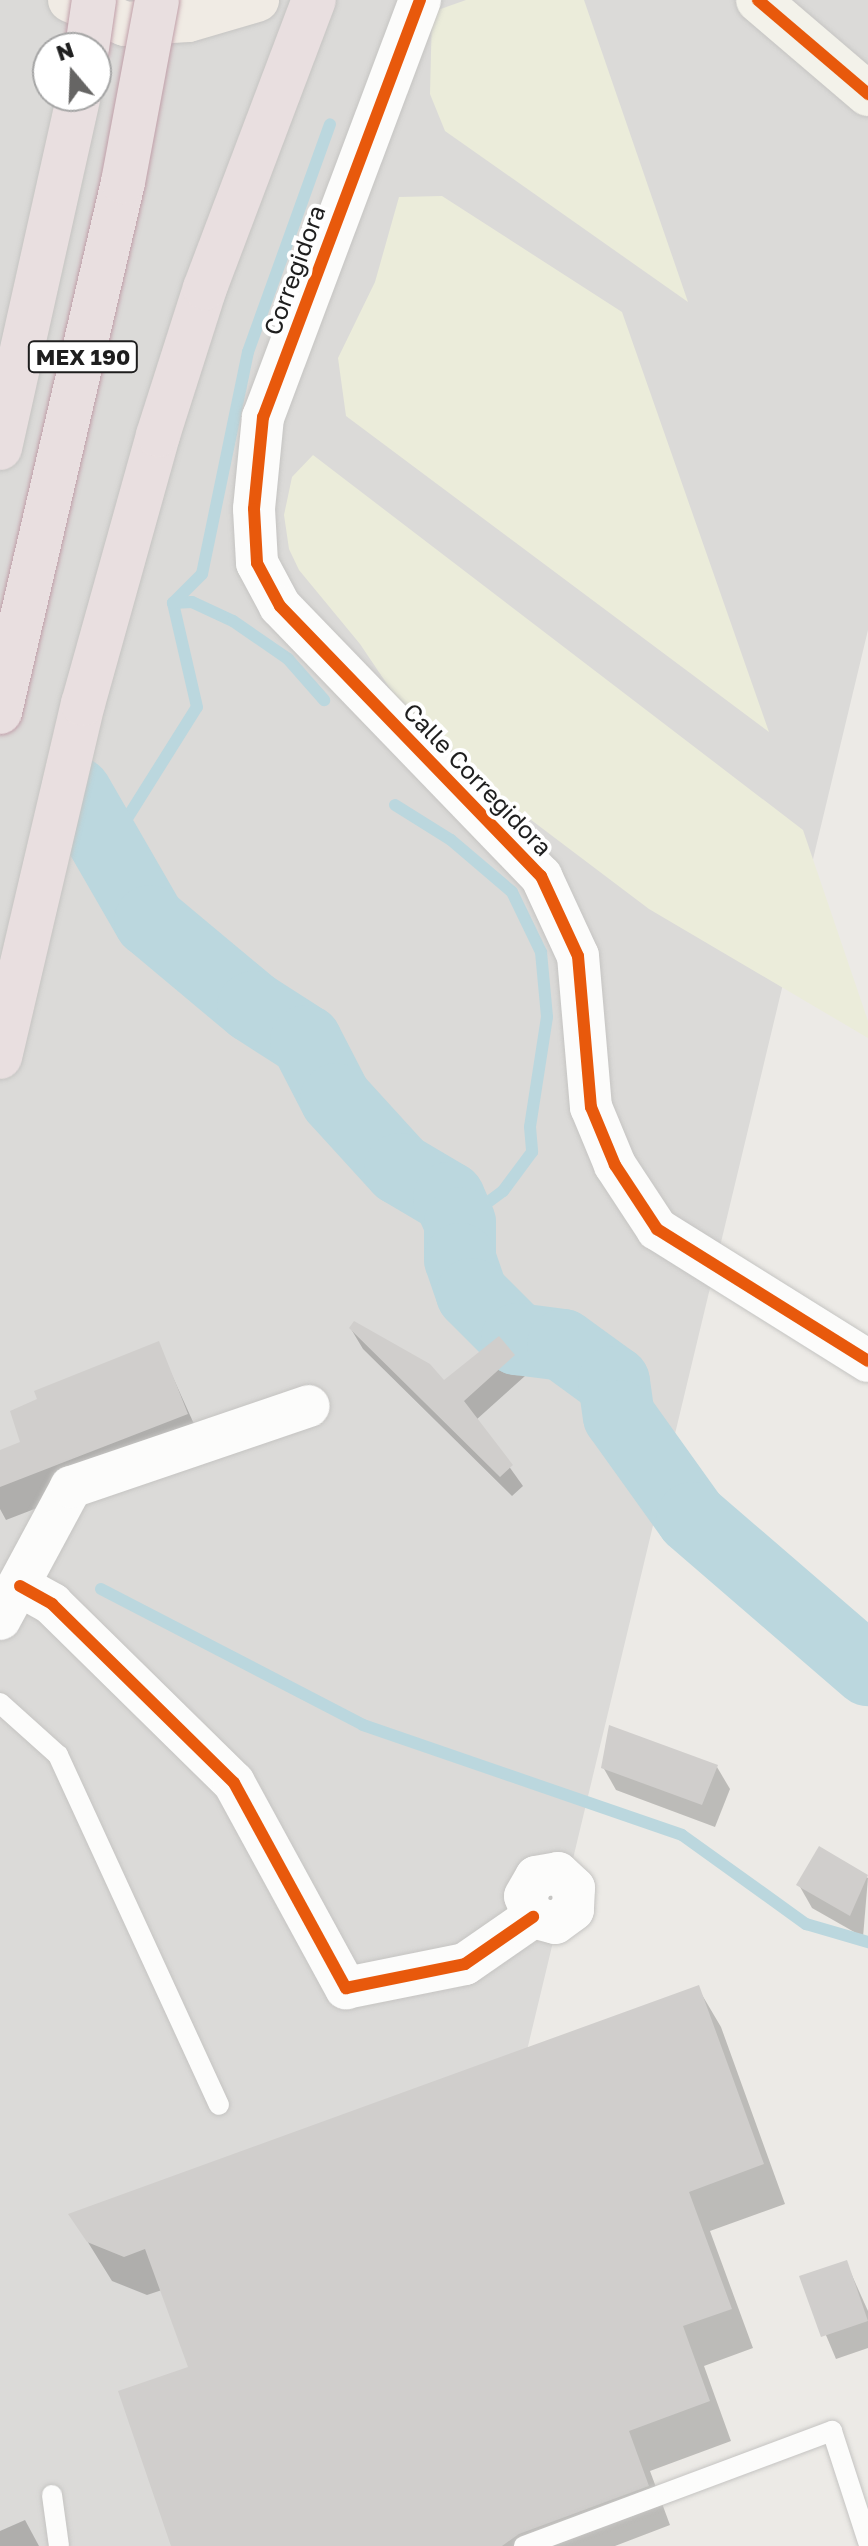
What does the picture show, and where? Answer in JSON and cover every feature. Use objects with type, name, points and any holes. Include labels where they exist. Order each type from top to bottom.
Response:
[{"type":"highway","points":[[89,32],[94,0]]},
{"type":"highway","name":"MEX 190","points":[[0,712],[123,182],[157,0]]},
{"type":"highway","points":[[0,1057],[83,704],[154,450],[205,288],[314,0]]},
{"type":"highway","name":"MEX 190","points":[[0,448],[75,112]]},
{"type":"main road","points":[[70,0],[125,24],[188,20],[257,0]]},
{"type":"street","name":"Corregidora","points":[[257,563],[254,509],[263,417],[420,0]]},
{"type":"street","points":[[758,0],[868,94]]},
{"type":"street","name":"Calle Corregidora","points":[[257,563],[280,606],[541,876],[578,956],[591,1107],[615,1165],[657,1229],[868,1361]]},
{"type":"street","points":[[309,1406],[71,1487],[10,1603],[52,1604],[234,1783],[346,1988],[465,1964],[533,1917]]},
{"type":"lane","points":[[0,1703],[58,1755],[219,2105]]},
{"type":"lane","points":[[524,2546],[832,2431],[868,2542]]},
{"type":"lane","points":[[52,2495],[59,2546]]},
{"type":"shaded area","points":[[0,0],[868,0],[868,630],[408,2546],[0,2546]]},
{"type":"green space","points":[[466,0],[584,0],[688,302],[445,131],[430,94],[432,12]]},
{"type":"green space","points":[[442,196],[622,312],[769,732],[346,416],[338,358],[375,282],[399,197]]},
{"type":"green space","points":[[313,455],[803,830],[868,1021],[868,1038],[649,909],[424,739],[360,644],[299,570],[289,549],[284,515],[292,477]]},
{"type":"building","points":[[354,1321],[430,1364],[444,1380],[499,1336],[515,1355],[464,1401],[513,1465],[500,1477],[349,1328]]},
{"type":"building","points":[[159,1341],[188,1414],[0,1487],[0,1450],[20,1442],[10,1411],[37,1399],[34,1391]]},
{"type":"building","points":[[609,1725],[718,1765],[702,1805],[601,1768]]},
{"type":"building","points":[[819,1846],[868,1875],[850,1916],[796,1885]]},
{"type":"building","points":[[699,1985],[764,2164],[689,2192],[732,2309],[683,2326],[710,2401],[629,2431],[649,2486],[519,2534],[502,2546],[171,2546],[118,2391],[188,2367],[145,2249],[124,2257],[87,2242],[68,2214]]},
{"type":"building","points":[[847,2260],[868,2321],[821,2337],[799,2276]]},
{"type":"waterway","points":[[103,846],[126,820],[197,707],[173,603],[202,574],[248,352],[330,124]]},
{"type":"waterway","points":[[173,603],[192,602],[233,621],[288,659],[324,700]]},
{"type":"waterway","points":[[76,793],[150,921],[253,1007],[306,1041],[336,1099],[400,1169],[449,1198],[460,1223],[460,1259],[472,1294],[517,1339],[563,1345],[614,1382],[619,1416],[692,1518],[868,1670]]},
{"type":"waterway","points":[[395,805],[451,840],[512,892],[541,952],[547,1017],[530,1127],[532,1152],[503,1191],[460,1223]]},
{"type":"waterway","points":[[101,1589],[363,1725],[682,1835],[806,1924],[868,1942]]},
{"type":"cycle path","points":[[420,0],[263,417],[254,509],[257,563],[280,606],[541,876],[578,956],[591,1107],[615,1165],[657,1229],[868,1361]]},
{"type":"cycle path","points":[[758,0],[868,94]]},
{"type":"cycle path","points":[[20,1586],[52,1604],[234,1783],[346,1988],[465,1964],[533,1917]]}]
